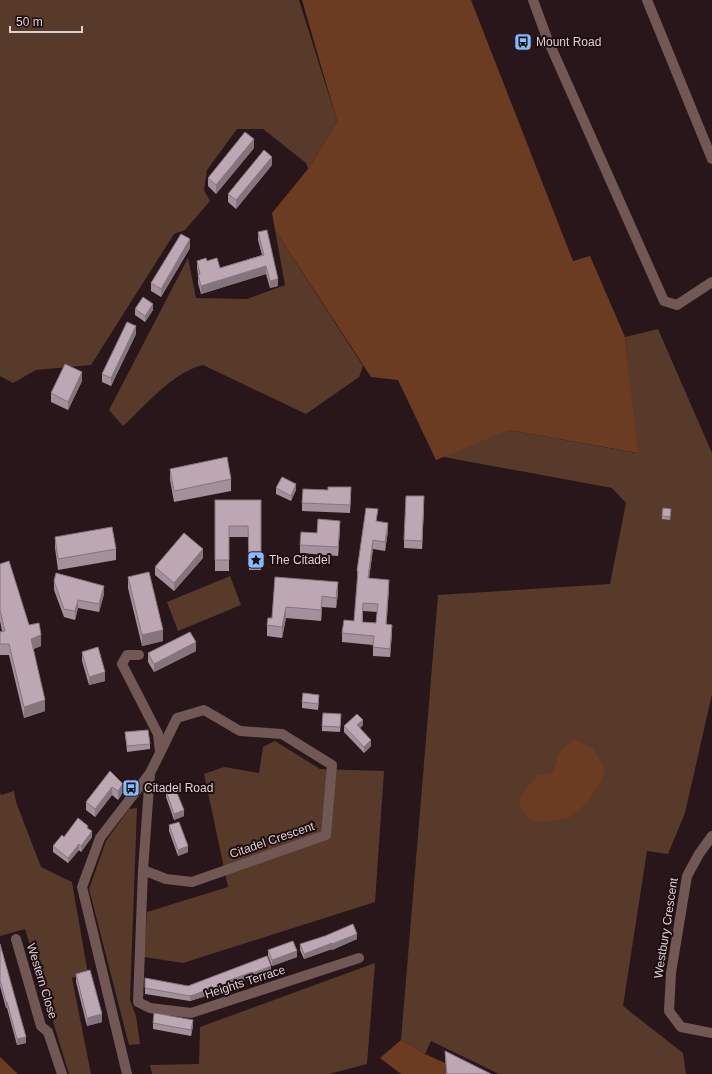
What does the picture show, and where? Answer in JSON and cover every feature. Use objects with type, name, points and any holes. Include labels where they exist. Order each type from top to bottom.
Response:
[{"type":"street","points":[[533,0],[547,38],[664,301],[677,305],[712,282]]},
{"type":"street","points":[[647,0],[712,160]]},
{"type":"street","points":[[127,1074],[82,887],[100,838],[150,773],[160,753],[158,734],[122,664],[127,655],[139,655]]},
{"type":"street","name":"Citadel Crescent","points":[[143,870],[166,879],[192,882],[326,835],[332,765],[282,734],[240,731],[204,710],[177,718],[160,753]]},
{"type":"street","points":[[143,870],[150,773]]},
{"type":"street","name":"Westbury Crescent","points":[[712,836],[699,854],[687,876],[671,973],[669,1012],[681,1027],[712,1033]]},
{"type":"street","name":"Heights Terrace","points":[[143,870],[138,1002],[150,1008],[191,1013],[359,958]]},
{"type":"street","name":"Western Close","points":[[16,939],[41,1026],[48,1032],[62,1074]]},
{"type":"shaded area","points":[[0,0],[299,0],[337,121],[308,169],[306,163],[263,129],[237,129],[207,170],[204,190],[210,201],[185,230],[174,234],[91,365],[36,370],[13,383],[0,376]]},
{"type":"shaded area","points":[[302,0],[471,0],[573,261],[590,256],[625,337],[638,453],[509,430],[436,460],[398,380],[371,377],[275,230],[272,213],[308,169],[337,121]]},
{"type":"shaded area","points":[[275,230],[363,366],[359,377],[306,414],[203,365],[181,375],[160,390],[123,426],[109,410],[188,258],[196,298],[247,299],[285,285]]},
{"type":"shaded area","points":[[658,329],[712,453],[712,694],[685,813],[668,854],[647,851],[623,1006],[683,1053],[686,1074],[499,1074],[431,1041],[425,1054],[401,1040],[438,595],[610,584],[626,503],[612,488],[433,455],[509,430],[637,453],[625,337]]},
{"type":"shaded area","points":[[230,576],[241,605],[178,631],[167,602]]},
{"type":"shaded area","points":[[574,739],[593,749],[605,768],[601,782],[587,803],[569,818],[534,823],[521,810],[519,798],[537,775],[553,772],[559,753]]},
{"type":"shaded area","points":[[275,741],[320,769],[384,771],[375,902],[183,963],[144,957],[147,912],[228,887],[204,774],[224,767],[259,773],[263,747]]},
{"type":"shaded area","points":[[14,791],[16,802],[41,867],[72,882],[88,974],[72,978],[91,1074],[69,1074],[25,929],[0,936],[0,792],[1,795]]},
{"type":"shaded area","points":[[137,808],[130,1000],[136,1016],[140,1044],[129,1045],[89,889],[106,841],[129,809]]},
{"type":"shaded area","points":[[375,963],[367,1064],[329,1074],[152,1074],[150,1065],[199,1064],[200,1027]]},
{"type":"shaded area","points":[[401,1040],[425,1054],[445,1063],[446,1074],[401,1074],[380,1058]]},
{"type":"shaded area","points":[[0,1057],[18,1074],[0,1074]]},
{"type":"building","points":[[245,132],[254,139],[216,185],[208,178]]},
{"type":"building","points":[[264,150],[272,157],[236,200],[228,194]]},
{"type":"building","points":[[267,230],[278,279],[270,281],[266,266],[201,286],[198,275],[200,274],[197,261],[206,258],[207,261],[217,258],[220,268],[264,255],[258,232]]},
{"type":"building","points":[[181,234],[190,239],[161,289],[151,283]]},
{"type":"building","points":[[143,297],[153,304],[145,316],[135,309]]},
{"type":"building","points":[[127,322],[136,326],[111,378],[102,374]]},
{"type":"building","points":[[65,364],[82,372],[68,402],[51,393]]},
{"type":"building","points":[[227,457],[231,479],[174,491],[170,469]]},
{"type":"building","points":[[282,477],[296,484],[291,496],[276,488]]},
{"type":"building","points":[[328,487],[351,487],[350,505],[302,503],[303,489],[328,490]]},
{"type":"building","points":[[406,496],[424,496],[422,541],[404,540]]},
{"type":"building","points":[[215,500],[261,500],[261,559],[249,559],[248,526],[229,526],[229,560],[215,560]]},
{"type":"building","points":[[366,508],[378,509],[376,521],[388,523],[385,542],[373,540],[368,578],[389,580],[386,624],[392,625],[390,649],[373,647],[374,636],[342,633],[344,620],[354,621],[357,571]],"holes":[[[363,603],[378,604],[376,623],[362,622]]]},
{"type":"building","points":[[663,508],[671,509],[670,517],[662,516]]},
{"type":"building","points":[[318,519],[340,521],[338,547],[300,545],[301,532],[317,533]]},
{"type":"building","points":[[112,527],[116,549],[58,559],[55,537]]},
{"type":"building","points":[[184,533],[203,549],[174,583],[155,567]]},
{"type":"building","points":[[9,561],[29,625],[39,623],[41,635],[31,639],[45,700],[24,707],[9,644],[0,644],[0,632],[5,631],[0,610],[0,564]]},
{"type":"building","points":[[149,572],[163,630],[142,635],[128,577]]},
{"type":"building","points":[[56,573],[104,586],[99,604],[78,600],[75,611],[64,609],[54,581]]},
{"type":"building","points":[[275,577],[338,582],[336,598],[322,596],[321,610],[286,607],[282,627],[267,625],[268,618],[272,618]]},
{"type":"building","points":[[190,632],[196,642],[154,664],[148,653]]},
{"type":"building","points":[[98,647],[105,672],[89,677],[82,652]]},
{"type":"building","points":[[303,693],[319,695],[318,704],[302,702]]},
{"type":"building","points":[[323,713],[341,714],[340,727],[322,726]]},
{"type":"building","points":[[357,714],[363,720],[357,725],[371,740],[364,747],[344,726]]},
{"type":"building","points":[[148,730],[150,744],[127,746],[125,732]]},
{"type":"building","points":[[110,771],[123,784],[118,791],[112,787],[95,809],[86,802]]},
{"type":"building","points":[[175,788],[184,810],[174,814],[166,791]]},
{"type":"building","points":[[78,818],[88,826],[87,828],[92,831],[81,846],[79,844],[68,858],[53,846],[62,835],[64,837]]},
{"type":"building","points":[[179,822],[188,846],[178,850],[169,825]]},
{"type":"building","points":[[353,924],[357,934],[304,954],[300,944],[325,936]]},
{"type":"building","points":[[293,941],[297,951],[272,960],[268,950]]},
{"type":"building","points":[[0,944],[26,1037],[17,1039],[6,1002],[0,980]]},
{"type":"building","points":[[267,956],[271,966],[227,981],[228,983],[190,996],[145,988],[145,978],[188,986]]},
{"type":"building","points":[[90,970],[102,1014],[87,1018],[76,974]]},
{"type":"building","points":[[154,1013],[193,1020],[191,1030],[153,1023]]},
{"type":"building","points":[[445,1051],[491,1074],[447,1074]]},
{"type":"place","name":"Mount Road","points":[[523,42]]},
{"type":"place","name":"The Citadel","points":[[256,560]]},
{"type":"place","name":"Citadel Road","points":[[131,788]]}]
